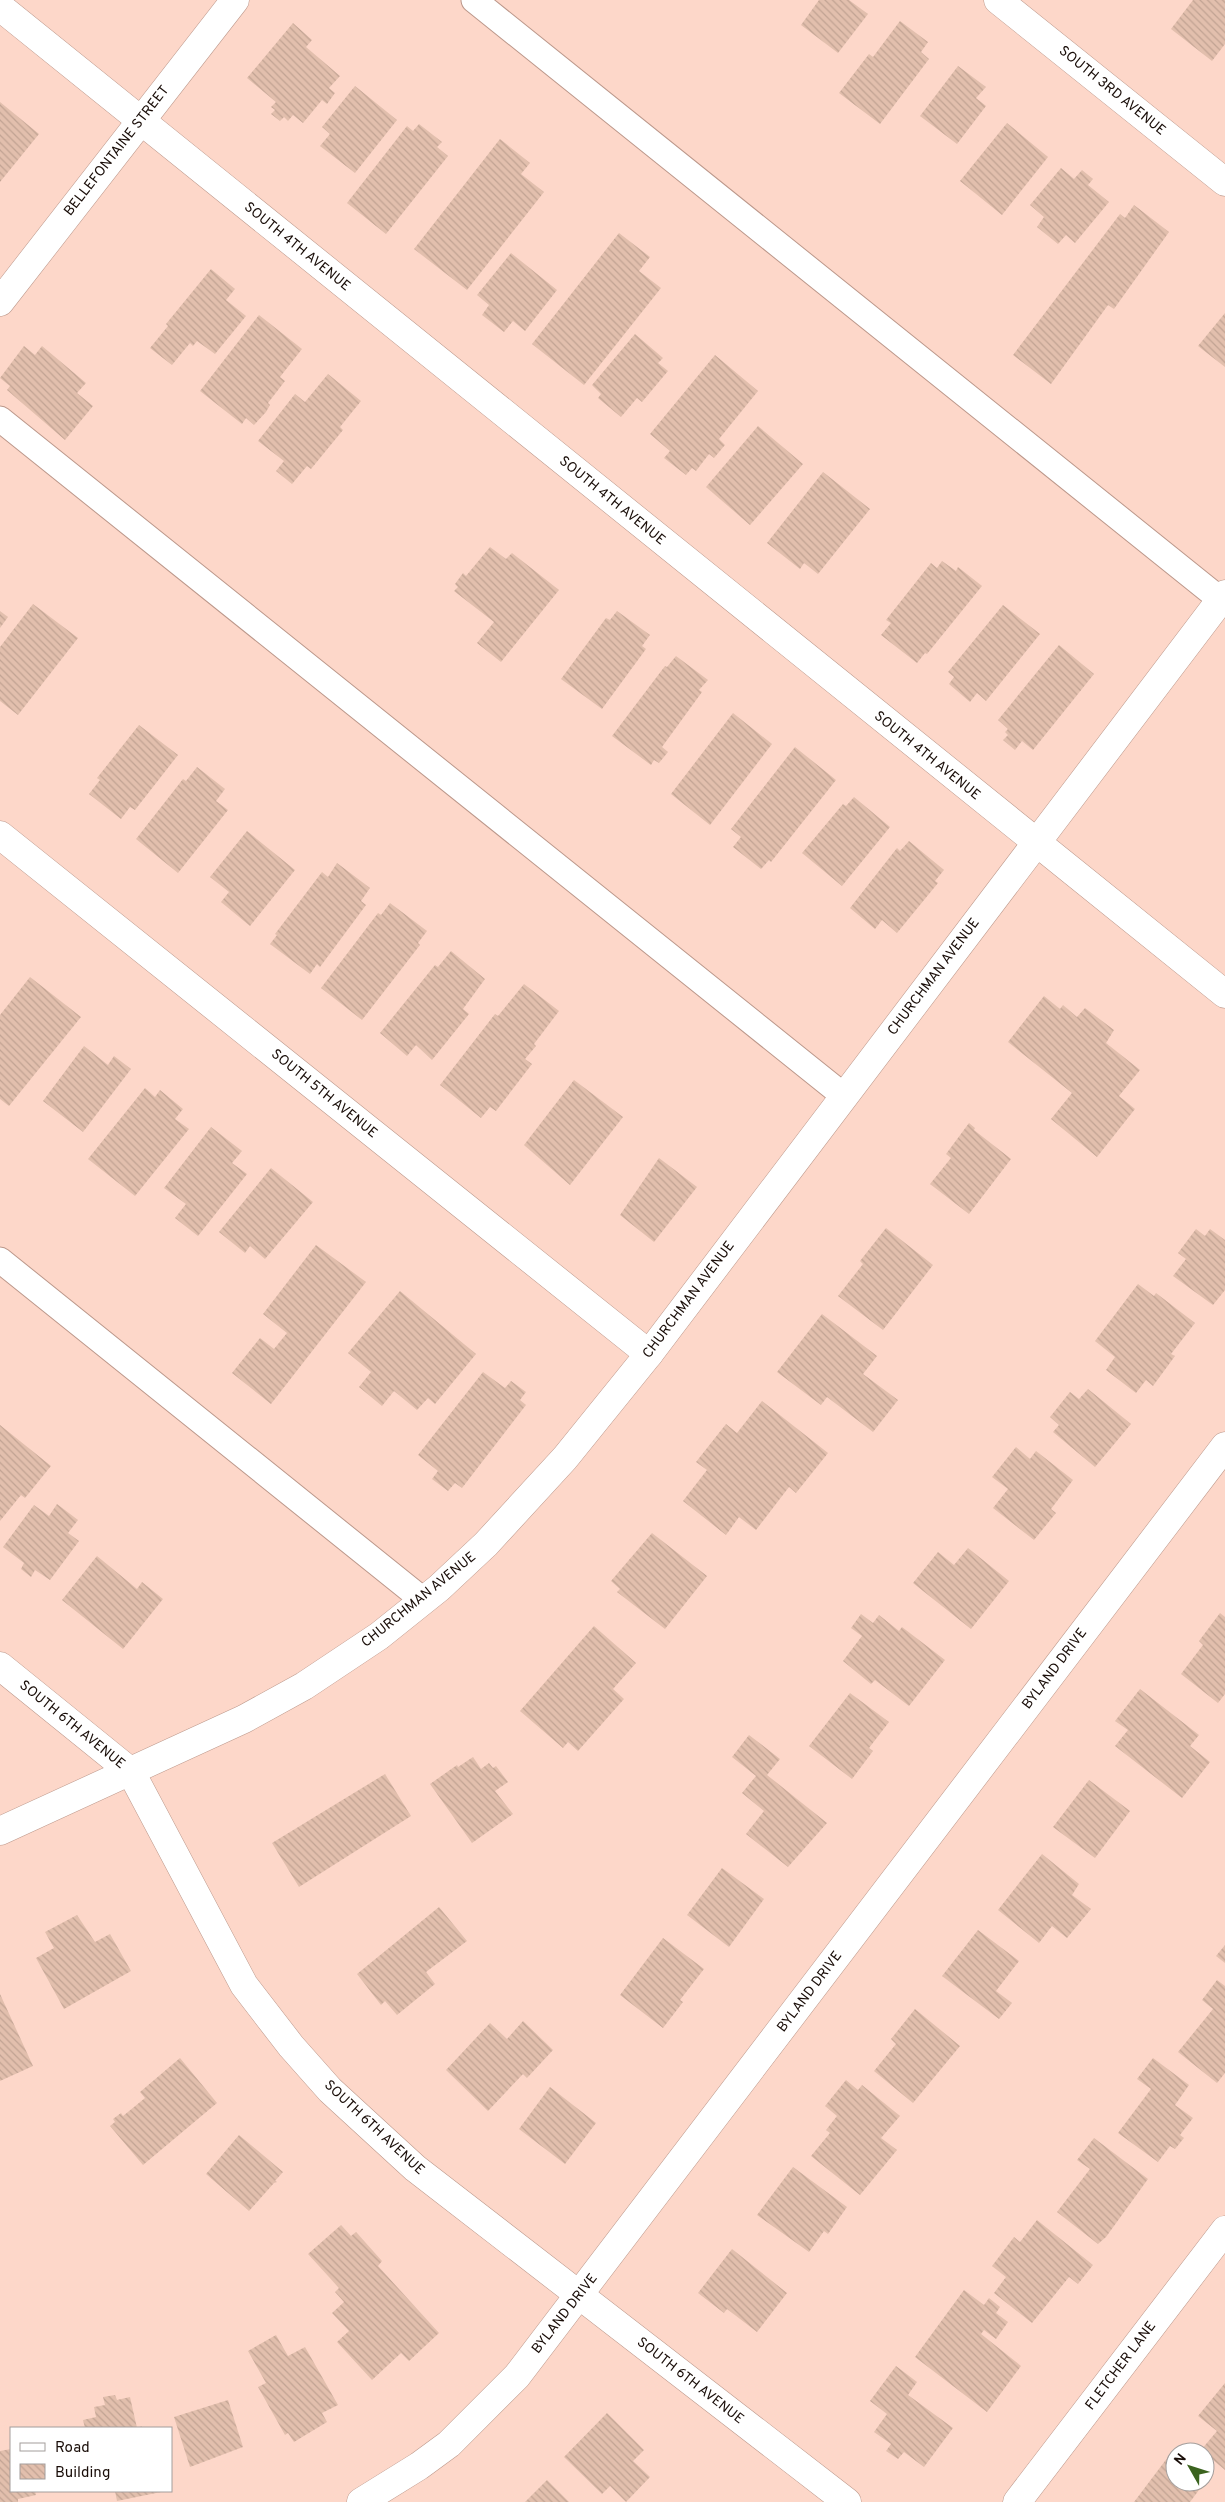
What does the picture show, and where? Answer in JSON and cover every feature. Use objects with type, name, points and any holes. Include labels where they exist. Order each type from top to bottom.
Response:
[{"type":"street","name":"BELLEFONTAINE STREET","points":[[0,302],[235,0]]},
{"type":"street","name":"SOUTH 3RD AVENUE","points":[[998,0],[1225,182]]},
{"type":"street","name":"SOUTH 4TH AVENUE","points":[[0,7],[1036,844],[1225,994]]},
{"type":"street","name":"CHURCHMAN AVENUE","points":[[0,1831],[244,1719],[304,1686],[379,1636],[424,1600],[486,1544],[529,1499],[648,1354],[1223,597]]},
{"type":"street","name":"SOUTH 5TH AVENUE","points":[[0,835],[648,1354]]},
{"type":"street","name":"BYLAND DRIVE","points":[[360,2502],[419,2466],[464,2431],[517,2376],[539,2345],[580,2296],[1225,1446]]},
{"type":"street","name":"SOUTH 6TH AVENUE","points":[[0,1666],[130,1772],[244,1985],[291,2046],[330,2090],[394,2150],[847,2502]]},
{"type":"street","name":"FLETCHER LANE","points":[[1017,2502],[1225,2230]]},
{"type":"lane","points":[[474,0],[1223,597]]},
{"type":"lane","points":[[0,419],[844,1096]]},
{"type":"lane","points":[[0,1260],[424,1600]]},
{"type":"building","points":[[819,0],[849,0],[868,14],[838,53],[801,25]]},
{"type":"building","points":[[1193,0],[1225,0],[1225,44],[1212,61],[1171,29]]},
{"type":"building","points":[[900,21],[928,42],[921,52],[929,59],[880,124],[839,93],[869,54],[873,57]]},
{"type":"building","points":[[293,23],[312,40],[306,47],[340,76],[329,88],[335,93],[327,104],[322,100],[303,123],[293,115],[288,121],[284,117],[280,121],[271,114],[275,110],[271,107],[276,102],[247,78]]},
{"type":"building","points":[[958,66],[986,87],[976,98],[986,106],[957,144],[920,116]]},
{"type":"building","points":[[355,86],[397,120],[355,173],[320,146],[330,134],[322,127]]},
{"type":"building","points":[[0,102],[39,134],[0,182]]},
{"type":"building","points":[[1007,123],[1048,157],[1002,215],[960,181]]},
{"type":"building","points":[[419,124],[442,142],[437,147],[448,156],[386,234],[347,203],[407,126],[413,131]]},
{"type":"building","points":[[500,139],[530,163],[521,174],[544,192],[467,290],[414,249]]},
{"type":"building","points":[[1061,168],[1074,179],[1082,170],[1093,179],[1088,185],[1109,202],[1075,243],[1066,235],[1058,244],[1037,227],[1044,217],[1030,205]]},
{"type":"building","points":[[1134,205],[1169,232],[1114,309],[1108,305],[1051,384],[1013,355],[1120,214],[1125,218]]},
{"type":"building","points":[[619,233],[650,257],[639,271],[661,288],[584,385],[532,344]]},
{"type":"building","points":[[511,253],[557,290],[525,331],[513,321],[504,332],[482,315],[489,305],[477,295]]},
{"type":"building","points":[[211,269],[235,289],[226,300],[246,316],[215,354],[197,341],[193,346],[190,343],[172,365],[150,348],[168,326],[166,324]]},
{"type":"building","points":[[1225,313],[1225,367],[1198,346]]},
{"type":"building","points":[[259,315],[302,349],[280,377],[285,381],[268,403],[270,405],[266,412],[254,425],[246,418],[242,424],[200,391]]},
{"type":"building","points":[[635,334],[663,358],[658,363],[668,371],[642,402],[637,398],[621,417],[598,398],[601,394],[592,385]]},
{"type":"building","points":[[24,346],[35,355],[42,346],[86,383],[77,393],[93,406],[65,440],[7,390],[10,386],[0,378]]},
{"type":"building","points":[[715,355],[758,391],[719,439],[725,445],[714,458],[709,454],[696,471],[692,468],[686,475],[664,458],[670,451],[650,434]]},
{"type":"building","points":[[328,374],[361,401],[340,427],[343,430],[311,469],[307,466],[292,484],[276,471],[284,461],[258,441],[295,394],[305,402]]},
{"type":"building","points":[[758,426],[803,464],[750,525],[706,487]]},
{"type":"building","points":[[823,472],[870,509],[818,574],[804,563],[800,569],[767,543]]},
{"type":"building","points":[[490,547],[506,559],[512,553],[559,590],[501,662],[477,643],[494,622],[454,591],[458,587],[455,584],[463,573],[466,576]]},
{"type":"building","points":[[942,561],[956,571],[958,567],[982,586],[927,654],[925,653],[917,663],[881,635],[891,623],[886,620],[931,563],[937,568]]},
{"type":"building","points":[[33,604],[78,638],[18,715],[0,701],[0,647]]},
{"type":"building","points":[[1003,605],[1040,634],[986,701],[977,693],[970,702],[949,684],[954,677],[948,672]]},
{"type":"building","points":[[0,611],[8,617],[0,628]]},
{"type":"building","points":[[617,611],[650,635],[642,646],[646,649],[602,709],[561,679],[606,618],[610,620]]},
{"type":"building","points":[[1059,645],[1094,674],[1033,750],[1022,741],[1015,750],[1003,740],[1008,735],[1005,732],[1008,729],[998,720]]},
{"type":"building","points":[[676,656],[708,680],[699,690],[702,692],[662,747],[668,752],[659,763],[654,760],[651,765],[612,736],[665,666],[667,667]]},
{"type":"building","points":[[733,713],[772,744],[710,825],[671,794]]},
{"type":"building","points":[[139,725],[178,755],[135,810],[130,807],[121,819],[89,794],[100,780],[97,778]]},
{"type":"building","points":[[795,747],[836,780],[771,862],[769,860],[761,869],[733,847],[741,837],[731,829]]},
{"type":"building","points":[[197,767],[225,789],[216,801],[228,810],[178,873],[136,839],[183,779],[186,781]]},
{"type":"building","points":[[854,797],[890,827],[842,886],[802,853],[843,804],[846,806]]},
{"type":"building","points":[[247,831],[295,870],[250,926],[221,902],[229,892],[210,877]]},
{"type":"building","points":[[909,841],[944,870],[935,881],[938,883],[897,933],[882,920],[875,929],[850,908],[897,848],[900,851]]},
{"type":"building","points":[[337,863],[370,888],[361,901],[366,905],[320,967],[317,964],[310,974],[270,944],[277,935],[275,934],[322,872],[328,877]]},
{"type":"building","points":[[390,903],[427,931],[418,943],[420,945],[362,1020],[321,988],[378,913],[381,915]]},
{"type":"building","points":[[451,951],[485,979],[463,1009],[469,1014],[432,1060],[416,1045],[407,1056],[380,1033],[435,965],[438,967]]},
{"type":"building","points":[[30,977],[81,1017],[9,1106],[0,1099],[0,1015]]},
{"type":"building","points":[[524,984],[559,1011],[525,1059],[532,1064],[496,1111],[490,1107],[481,1118],[440,1085],[495,1014],[498,1016]]},
{"type":"building","points":[[1044,996],[1060,1009],[1063,1005],[1077,1017],[1085,1008],[1114,1030],[1106,1043],[1140,1070],[1119,1096],[1135,1109],[1097,1157],[1051,1119],[1072,1093],[1008,1042]]},
{"type":"building","points":[[84,1046],[108,1065],[114,1056],[131,1069],[83,1132],[43,1101]]},
{"type":"building","points":[[574,1080],[623,1117],[570,1185],[524,1145]]},
{"type":"building","points":[[145,1088],[155,1097],[160,1090],[183,1109],[175,1119],[189,1129],[135,1196],[88,1159]]},
{"type":"building","points":[[969,1123],[975,1128],[974,1130],[1011,1159],[969,1214],[930,1184],[951,1158],[946,1154]]},
{"type":"building","points":[[211,1127],[242,1151],[232,1163],[247,1174],[198,1236],[175,1218],[186,1204],[164,1188]]},
{"type":"building","points":[[659,1158],[697,1187],[654,1242],[620,1215]]},
{"type":"building","points":[[271,1168],[313,1202],[265,1259],[250,1246],[245,1253],[219,1232]]},
{"type":"building","points":[[886,1228],[933,1265],[883,1330],[838,1296],[863,1264],[860,1261]]},
{"type":"building","points":[[1196,1229],[1205,1236],[1210,1229],[1225,1240],[1225,1290],[1213,1305],[1173,1276],[1186,1259],[1178,1253]]},
{"type":"building","points":[[316,1245],[366,1282],[271,1404],[232,1373],[260,1338],[274,1349],[287,1333],[263,1314]]},
{"type":"building","points":[[1138,1284],[1154,1296],[1156,1293],[1195,1323],[1171,1354],[1175,1356],[1153,1386],[1146,1380],[1136,1393],[1106,1370],[1115,1357],[1095,1341]]},
{"type":"building","points":[[400,1291],[476,1354],[435,1404],[428,1398],[417,1410],[394,1391],[382,1406],[359,1387],[371,1372],[348,1353]]},
{"type":"building","points":[[822,1314],[877,1356],[863,1374],[898,1400],[873,1432],[827,1397],[821,1405],[777,1372]]},
{"type":"building","points":[[483,1372],[505,1388],[511,1381],[526,1392],[520,1400],[526,1405],[462,1488],[455,1483],[448,1491],[432,1479],[438,1471],[418,1455]]},
{"type":"building","points":[[1088,1389],[1131,1424],[1095,1467],[1053,1432],[1059,1425],[1050,1417],[1070,1392],[1079,1399]]},
{"type":"building","points":[[762,1401],[828,1453],[796,1493],[789,1487],[756,1530],[739,1517],[726,1535],[683,1501],[707,1470],[696,1462],[726,1424],[737,1433]]},
{"type":"building","points":[[0,1425],[51,1466],[25,1498],[21,1495],[0,1521]]},
{"type":"building","points":[[1016,1447],[1030,1459],[1036,1451],[1073,1480],[1051,1509],[1056,1513],[1034,1540],[993,1508],[1008,1489],[992,1477]]},
{"type":"building","points":[[57,1504],[78,1520],[68,1533],[79,1541],[50,1580],[35,1570],[31,1577],[21,1569],[24,1563],[3,1547],[34,1505],[49,1516]]},
{"type":"building","points":[[652,1533],[707,1576],[665,1629],[617,1592],[620,1589],[611,1581]]},
{"type":"building","points":[[968,1548],[1009,1581],[971,1629],[913,1583],[938,1552],[954,1565]]},
{"type":"building","points":[[97,1556],[137,1589],[142,1582],[163,1599],[123,1649],[62,1600]]},
{"type":"building","points":[[1220,1613],[1225,1617],[1225,1694],[1218,1703],[1181,1674],[1203,1645],[1199,1641]]},
{"type":"building","points":[[861,1614],[873,1623],[879,1615],[899,1631],[902,1627],[945,1660],[909,1706],[875,1680],[871,1684],[843,1661],[862,1636],[851,1628]]},
{"type":"building","points":[[594,1626],[636,1663],[613,1689],[624,1699],[578,1751],[568,1742],[563,1748],[520,1711]]},
{"type":"building","points":[[1140,1689],[1199,1735],[1190,1746],[1210,1762],[1182,1798],[1115,1746],[1128,1730],[1115,1721]]},
{"type":"building","points":[[850,1693],[889,1722],[869,1748],[873,1751],[852,1779],[809,1746]]},
{"type":"building","points":[[749,1735],[780,1759],[767,1775],[827,1823],[788,1867],[746,1834],[764,1811],[742,1793],[756,1776],[732,1757]]},
{"type":"building","points":[[473,1757],[481,1769],[489,1763],[493,1768],[496,1766],[508,1782],[495,1791],[513,1814],[472,1843],[430,1784],[457,1765],[458,1767]]},
{"type":"building","points":[[385,1774],[411,1816],[299,1887],[272,1843]]},
{"type":"building","points":[[1089,1780],[1130,1811],[1095,1858],[1053,1827]]},
{"type":"building","points":[[1042,1854],[1079,1884],[1072,1895],[1091,1909],[1067,1938],[1052,1926],[1039,1943],[998,1910]]},
{"type":"building","points":[[722,1868],[764,1899],[729,1947],[687,1915]]},
{"type":"building","points":[[439,1907],[467,1941],[426,1972],[435,1984],[397,2015],[385,2001],[381,2005],[357,1974]]},
{"type":"building","points":[[77,1915],[95,1942],[110,1934],[131,1971],[64,2009],[36,1958],[54,1948],[45,1932]]},
{"type":"building","points":[[978,1930],[1019,1961],[996,1991],[1012,2003],[999,2019],[942,1976]]},
{"type":"building","points":[[663,1938],[704,1969],[680,2000],[683,2002],[663,2028],[620,1995]]},
{"type":"building","points":[[1225,1945],[1225,1963],[1216,1956]]},
{"type":"building","points":[[1217,1980],[1225,1986],[1225,2073],[1217,2083],[1178,2052],[1213,2009],[1202,2000]]},
{"type":"building","points":[[0,1994],[33,2066],[0,2081]]},
{"type":"building","points":[[915,2009],[960,2046],[913,2103],[874,2071],[896,2044],[891,2039]]},
{"type":"building","points":[[523,2021],[553,2050],[527,2078],[523,2074],[488,2111],[446,2070],[490,2023],[507,2039]]},
{"type":"building","points":[[180,2058],[217,2103],[143,2165],[110,2126],[115,2122],[113,2119],[121,2113],[123,2116],[145,2098],[140,2092]]},
{"type":"building","points":[[1153,2058],[1189,2085],[1175,2105],[1193,2118],[1180,2135],[1184,2138],[1175,2149],[1170,2146],[1158,2162],[1118,2133],[1151,2089],[1137,2079]]},
{"type":"building","points":[[846,2080],[858,2090],[862,2085],[900,2116],[881,2138],[897,2150],[860,2195],[811,2156],[830,2133],[826,2130],[837,2116],[825,2106]]},
{"type":"building","points":[[550,2087],[596,2123],[565,2164],[519,2129]]},
{"type":"building","points":[[239,2135],[283,2172],[275,2181],[277,2182],[249,2211],[206,2174]]},
{"type":"building","points":[[1094,2138],[1148,2179],[1106,2237],[1098,2244],[1057,2212],[1090,2169],[1077,2160]]},
{"type":"building","points":[[793,2167],[847,2207],[828,2234],[824,2231],[809,2252],[757,2215]]},
{"type":"building","points":[[1037,2220],[1093,2265],[1078,2284],[1069,2277],[1032,2323],[994,2293],[1006,2277],[992,2266],[1014,2237],[1020,2242]]},
{"type":"building","points":[[341,2225],[351,2236],[356,2232],[382,2261],[378,2266],[439,2333],[409,2361],[401,2353],[372,2380],[337,2342],[349,2331],[332,2313],[344,2302],[335,2292],[339,2288],[308,2254]]},
{"type":"building","points":[[732,2249],[787,2293],[757,2332],[727,2309],[724,2313],[698,2293]]},
{"type":"building","points":[[964,2290],[984,2305],[989,2298],[1000,2307],[996,2313],[1008,2322],[996,2339],[984,2330],[981,2334],[1021,2366],[987,2412],[915,2357]]},
{"type":"building","points":[[276,2335],[288,2356],[305,2347],[338,2405],[322,2413],[327,2422],[294,2442],[288,2433],[285,2435],[258,2387],[266,2383],[248,2351]]},
{"type":"building","points":[[896,2366],[917,2382],[908,2395],[953,2428],[924,2467],[904,2452],[898,2459],[886,2451],[891,2444],[874,2432],[887,2414],[870,2401]]},
{"type":"building","points":[[1225,2383],[1225,2470],[1215,2462],[1215,2442],[1208,2442],[1217,2431],[1198,2416]]},
{"type":"building","points":[[115,2395],[117,2400],[130,2397],[137,2427],[85,2427],[83,2420],[96,2417],[94,2407],[105,2405],[103,2397]]},
{"type":"building","points":[[228,2400],[243,2447],[190,2467],[174,2417]]},
{"type":"building","points":[[607,2413],[644,2450],[633,2461],[650,2477],[626,2502],[610,2486],[602,2494],[564,2457]]},
{"type":"building","points":[[10,2449],[10,2492],[35,2492],[36,2495],[18,2499],[18,2502],[0,2502],[0,2451]]},
{"type":"building","points":[[1165,2461],[1165,2492],[1198,2492],[1190,2502],[1134,2502]]},
{"type":"building","points":[[547,2480],[569,2502],[525,2502]]},
{"type":"building","points":[[115,2492],[161,2492],[117,2501]]}]
